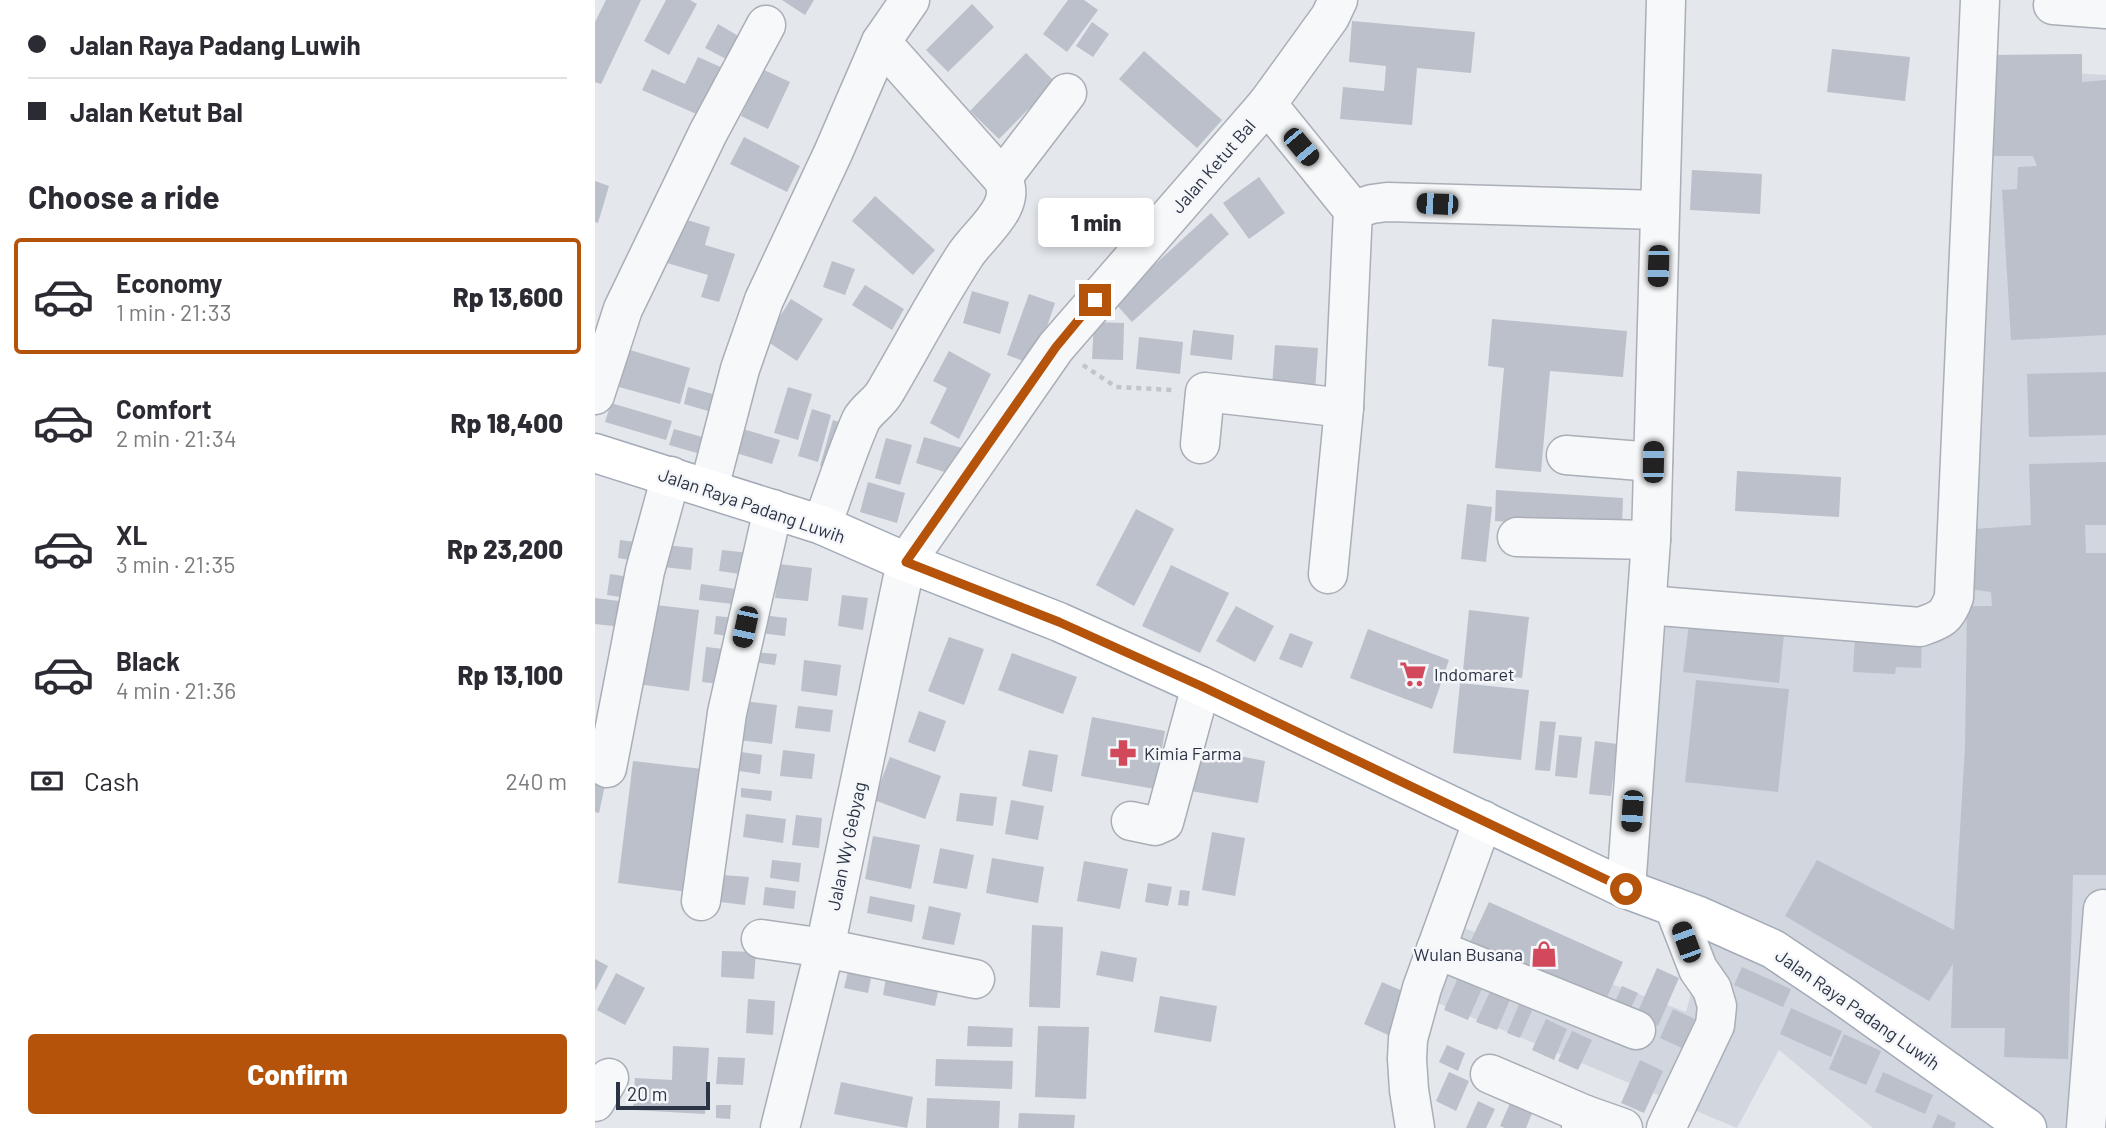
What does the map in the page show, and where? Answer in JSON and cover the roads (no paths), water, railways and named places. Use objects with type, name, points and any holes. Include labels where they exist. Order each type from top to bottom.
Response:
[{"type":"main road","name":"Jalan Raya Padang Luwih","points":[[595,453],[822,525],[906,562],[1059,622],[1201,686],[1626,889],[1773,949],[2027,1128]]},
{"type":"street","points":[[709,488],[740,369],[764,300],[833,153],[881,42],[910,0]]},
{"type":"street","name":"Jalan Ketut Bal","points":[[906,562],[1056,347],[1266,104],[1330,17],[1338,0]]},
{"type":"street","points":[[1626,889],[1651,540],[1665,0]]},
{"type":"street","points":[[1647,605],[1920,627],[1949,612],[1954,597],[1980,0]]},
{"type":"street","points":[[2053,5],[2106,9]]},
{"type":"street","points":[[595,395],[622,309],[708,133],[766,25]]},
{"type":"street","points":[[822,525],[863,417],[883,396],[968,251],[1005,203],[1007,192],[1002,177],[881,42]]},
{"type":"street","points":[[1002,177],[1067,93]]},
{"type":"street","points":[[1266,104],[1353,210],[1345,408],[1328,574]]},
{"type":"street","points":[[1353,210],[1387,202],[1659,210]]},
{"type":"street","points":[[1200,444],[1205,392],[1345,408]]},
{"type":"street","points":[[1566,455],[1653,462]]},
{"type":"street","points":[[607,768],[645,571],[671,476]]},
{"type":"street","points":[[701,901],[727,713],[773,509]]},
{"type":"street","points":[[1517,537],[1651,540]]},
{"type":"street","name":"Jalan Wy Gebyag","points":[[780,1128],[825,948],[906,562]]},
{"type":"street","points":[[1131,821],[1155,826],[1164,821],[1201,686]]},
{"type":"street","points":[[1415,1128],[1409,1090],[1408,1039],[1419,998],[1483,820]]},
{"type":"street","points":[[1666,1128],[1692,1076],[1717,1016],[1712,989],[1698,969],[1674,908]]},
{"type":"street","points":[[2086,1128],[2103,909]]},
{"type":"street","points":[[761,939],[825,948],[975,979]]},
{"type":"street","points":[[1436,949],[1636,1030]]},
{"type":"street","points":[[1490,1074],[1583,1121],[1623,1128]]},
{"type":"place","name":"Indomaret","points":[[1413,674]]},
{"type":"place","name":"Kimia Farma","points":[[1123,753]]},
{"type":"place","name":"Wulan Busana","points":[[1544,954]]}]
